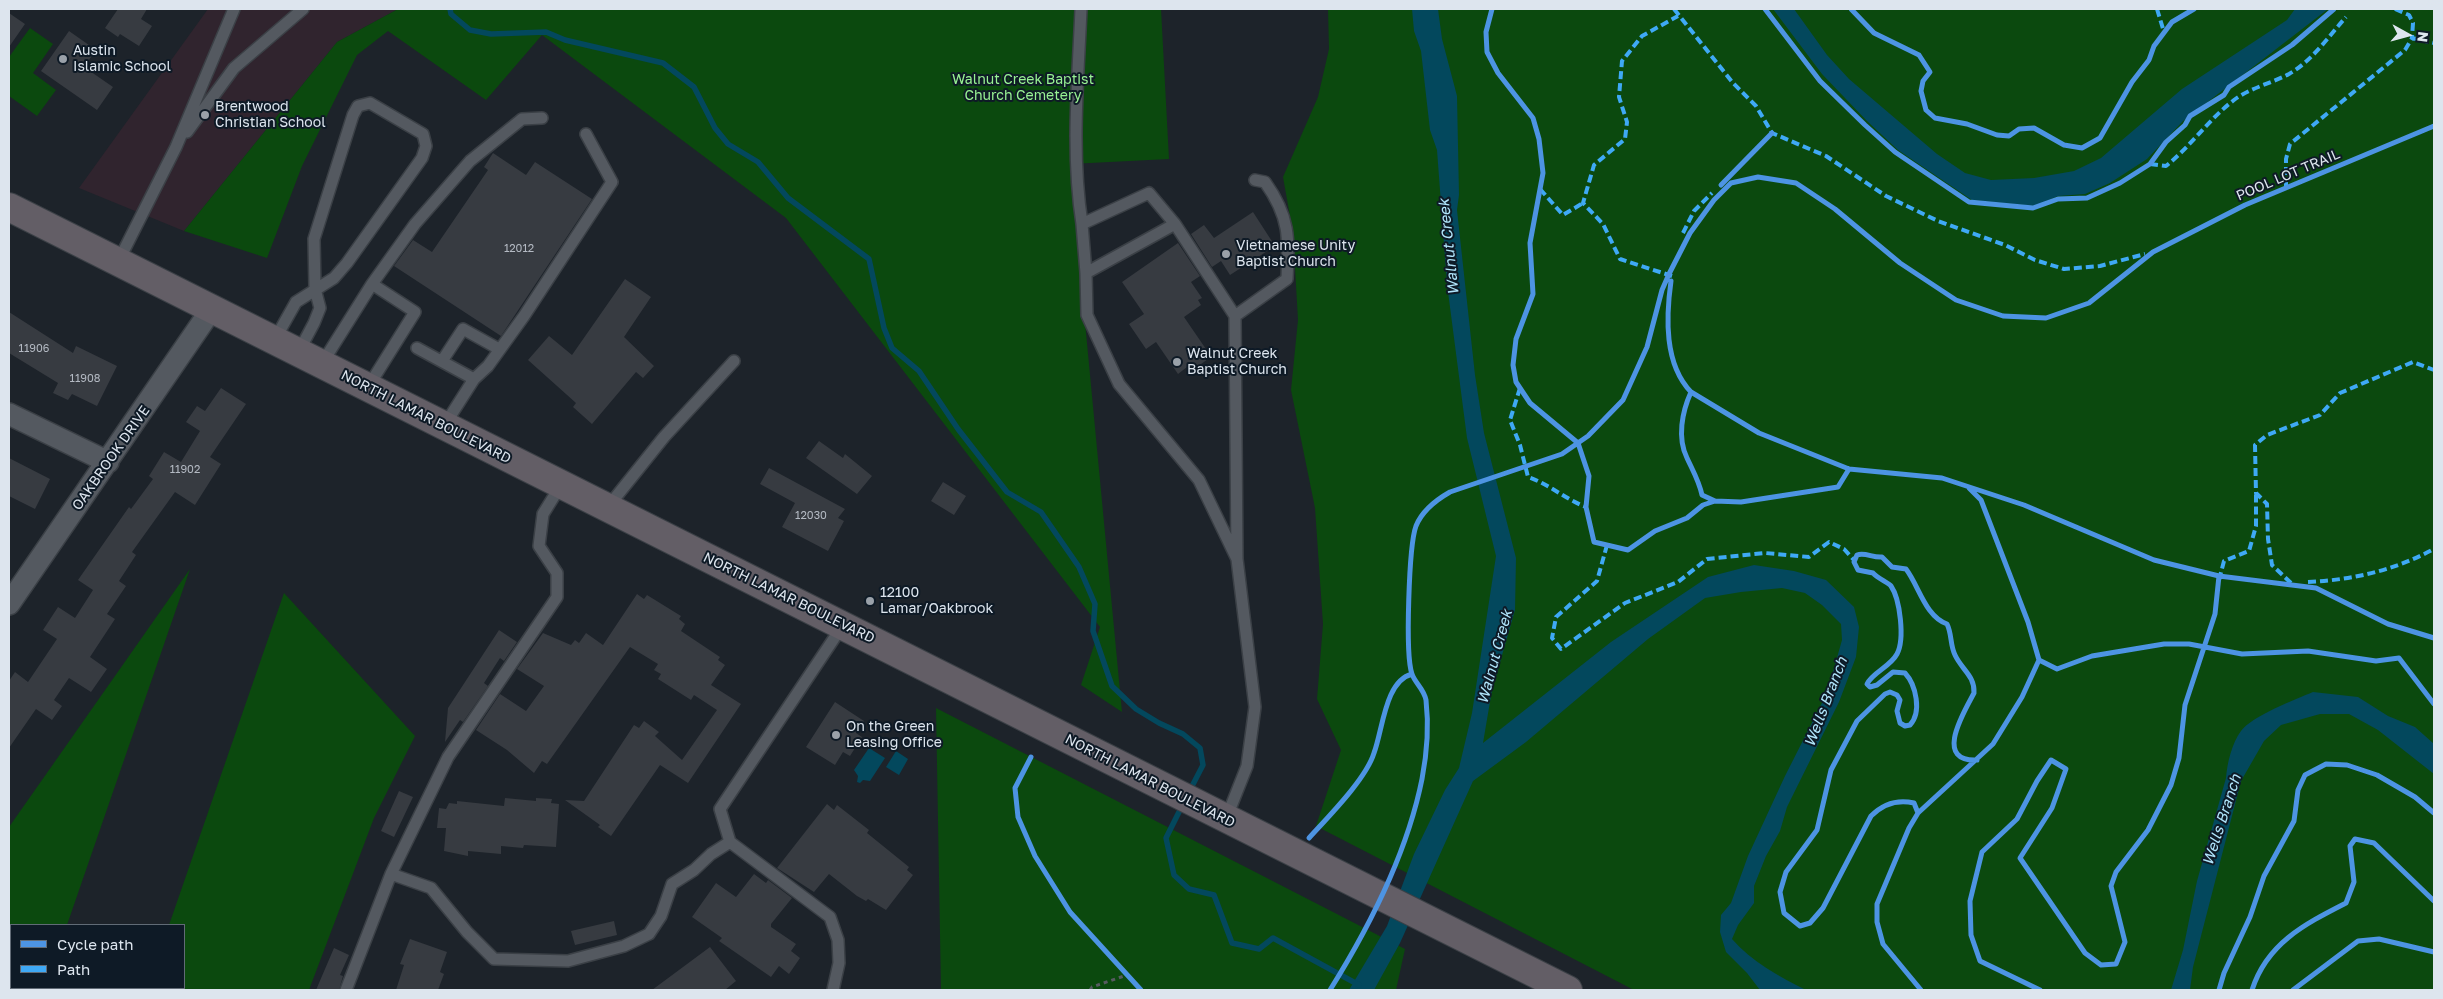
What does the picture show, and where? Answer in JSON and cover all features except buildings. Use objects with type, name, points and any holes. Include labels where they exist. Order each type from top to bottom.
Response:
[{"type":"main road","name":"NORTH LAMAR BOULEVARD","points":[[9,207],[1568,990]]},
{"type":"street","name":"OAKBROOK DRIVE","points":[[9,604],[211,310]]},
{"type":"street","points":[[9,414],[108,462]]},
{"type":"lane","points":[[118,262],[176,147],[234,9]]},
{"type":"lane","points":[[176,147],[234,68],[296,12],[303,9]]},
{"type":"lane","points":[[1081,9],[1075,134],[1077,193],[1086,272],[1087,315],[1119,384],[1199,480],[1238,559]]},
{"type":"lane","points":[[274,341],[296,302],[315,289],[334,278],[422,158],[426,146],[423,134],[370,103],[358,106],[353,115],[314,238],[315,289],[320,308],[314,323],[309,359]]},
{"type":"lane","points":[[309,359],[372,284],[415,224],[470,161],[522,119],[542,118]]},
{"type":"lane","points":[[444,426],[474,379],[488,366],[524,316],[612,182],[586,134]]},
{"type":"lane","points":[[1235,316],[1287,279],[1289,235],[1278,199],[1265,182],[1255,180]]},
{"type":"lane","points":[[1082,224],[1149,194],[1175,224],[1235,316],[1238,559],[1255,707],[1248,766],[1223,818]]},
{"type":"lane","points":[[1086,272],[1175,224]]},
{"type":"lane","points":[[368,388],[415,312],[372,284]]},
{"type":"lane","points":[[442,361],[464,329],[499,349]]},
{"type":"lane","points":[[417,348],[474,379]]},
{"type":"lane","points":[[607,508],[664,437],[734,361]]},
{"type":"lane","points":[[346,990],[392,874],[448,757],[557,597],[557,573],[539,546],[543,514],[561,485]]},
{"type":"lane","points":[[833,990],[839,963],[838,940],[830,917],[730,842],[720,809],[842,625]]},
{"type":"lane","points":[[392,874],[431,888],[467,932],[494,959],[568,961],[624,946],[649,934],[661,916],[672,884],[694,870],[711,854],[730,842]]},
{"type":"path","points":[[1120,968],[1132,980]]},
{"type":"path","points":[[1090,990],[1092,987],[1127,975]]},
{"type":"shaded area","name":"Brentwood Christian School","points":[[208,9],[398,9],[337,42],[184,231],[79,188]]},
{"type":"green space","name":"Walnut Creek Baptist Church Cemetery","points":[[398,9],[1161,9],[1169,159],[1070,164],[1122,712],[1081,685],[1100,627],[786,218],[542,35],[486,100],[388,31],[357,55],[302,166],[267,258],[184,231],[337,42]]},
{"type":"green space","points":[[1328,9],[2434,9],[2434,990],[1634,990],[1316,826],[1341,750],[1317,699],[1323,624],[1315,508],[1291,390],[1298,320],[1293,233],[1283,177],[1318,97],[1329,49]]},
{"type":"green space","points":[[30,28],[53,44],[33,73],[56,90],[37,116],[9,96],[9,57]]},
{"type":"green space","points":[[190,569],[67,924],[10,924],[10,989],[44,990],[9,990],[9,827]]},
{"type":"green space","points":[[284,593],[415,736],[374,818],[309,990],[147,990],[185,989],[185,924],[169,924]]},
{"type":"green space","points":[[936,708],[1405,949],[1396,990],[941,990]]},
{"type":"water","points":[[1412,9],[1438,9],[1442,39],[1457,96],[1459,195],[1457,210],[1475,375],[1484,433],[1516,558],[1515,610],[1492,690],[1483,743],[1611,642],[1708,577],[1754,565],[1794,571],[1826,580],[1854,607],[1859,627],[1856,657],[1839,702],[1787,807],[1780,831],[1766,856],[1754,886],[1754,903],[1738,925],[1732,939],[1757,961],[1776,974],[1806,990],[1760,990],[1747,973],[1726,952],[1720,932],[1721,915],[1731,903],[1748,856],[1785,776],[1827,693],[1842,640],[1841,624],[1822,605],[1805,593],[1782,588],[1705,598],[1648,639],[1526,742],[1473,781],[1400,943],[1374,990],[1349,990],[1387,926],[1414,854],[1445,790],[1459,768],[1472,713],[1496,556],[1467,438],[1447,284],[1437,150],[1430,130],[1421,51],[1414,31]]},
{"type":"water","points":[[1773,9],[1794,9],[1827,55],[1849,79],[1937,154],[1965,173],[1991,180],[2034,178],[2074,171],[2101,158],[2182,89],[2287,20],[2295,9],[2328,9],[2183,121],[2147,159],[2110,183],[2085,194],[2058,196],[2035,206],[1972,200],[1898,150],[1822,74]]},
{"type":"water","name":"Wells Branch","points":[[2313,692],[2358,697],[2388,716],[2415,727],[2434,744],[2434,774],[2378,730],[2349,714],[2320,714],[2281,725],[2264,741],[2241,781],[2193,967],[2190,990],[2171,990],[2183,950],[2197,881],[2226,778],[2230,753],[2235,741],[2241,731],[2254,720]]},
{"type":"water","points":[[869,748],[885,758],[870,781],[863,780],[860,783],[857,782],[858,776],[854,770]]},
{"type":"water","points":[[896,751],[908,759],[899,775],[886,767]]},
{"type":"waterway","points":[[450,9],[451,14],[470,30],[491,34],[546,32],[565,40],[663,63],[694,87],[715,128],[728,144],[758,162],[788,198],[869,259],[884,328],[892,348],[919,371],[958,429],[1007,492],[1041,512],[1079,567],[1095,604],[1093,631],[1112,686],[1136,709],[1159,723],[1183,734],[1200,748],[1203,765],[1189,792]]},
{"type":"waterway","points":[[1183,804],[1166,838],[1174,875],[1189,889],[1214,895],[1232,943],[1259,949],[1273,938],[1359,985]]},
{"type":"marked path","points":[[1674,9],[1733,83],[1756,106],[1772,133],[1826,156],[1886,196],[1938,221],[2005,245],[2035,260],[2064,269],[2100,266],[2145,254]]},
{"type":"marked path","points":[[2157,9],[2164,32]]},
{"type":"marked path","points":[[2395,9],[2409,15],[2413,23],[2412,38],[2434,43]]},
{"type":"marked path","points":[[1672,276],[1620,259],[1603,224],[1583,203],[1594,165],[1625,139],[1627,122],[1619,97],[1622,61],[1642,36],[1678,16]]},
{"type":"marked path","points":[[2150,164],[2166,166],[2234,100],[2297,69],[2320,48],[2346,17]]},
{"type":"marked path","points":[[2286,187],[2286,159],[2290,144],[2405,50],[2412,38]]},
{"type":"marked path","points":[[1540,189],[1563,215],[1583,203]]},
{"type":"marked path","points":[[1683,233],[1694,211],[1712,193]]},
{"type":"marked path","points":[[2291,583],[2272,565],[2268,539],[2267,504],[2256,493],[2255,445],[2267,435],[2320,415],[2340,393],[2413,362],[2434,370]]},
{"type":"marked path","points":[[1520,388],[1510,420],[1520,445],[1528,477],[1586,507]]},
{"type":"marked path","points":[[2219,580],[2224,561],[2249,551],[2256,526],[2256,493]]},
{"type":"marked path","points":[[1607,545],[1597,581],[1556,617],[1552,638],[1561,649],[1625,603],[1678,582],[1707,559],[1765,553],[1809,557],[1829,542],[1844,549],[1854,560]]},
{"type":"marked path","points":[[2308,582],[2341,579],[2373,573],[2404,563],[2434,549]]},
{"type":"cycle path","points":[[1492,9],[1486,32],[1487,52],[1498,73],[1533,118],[1539,139],[1543,173],[1530,243],[1533,294],[1516,339],[1513,365],[1516,382],[1530,403],[1578,443],[1589,476],[1586,507],[1594,542],[1628,550],[1655,531],[1687,518],[1703,505],[1715,501]]},
{"type":"cycle path","points":[[1765,9],[1820,81],[1895,152],[1969,202],[2033,208],[2058,199],[2087,198],[2120,183],[2150,164],[2166,142],[2185,125],[2190,116],[2224,95],[2229,87],[2292,45],[2334,9]]},
{"type":"cycle path","points":[[1851,9],[1874,33],[1919,55],[1930,72],[1923,81],[1921,91],[1926,110],[1935,118],[1967,124],[1997,135],[2009,136],[2019,129],[2034,128],[2064,145],[2082,148],[2100,138],[2132,82],[2149,60],[2154,46],[2172,22],[2194,9]]},
{"type":"cycle path","name":"POOL LOT TRAIL","points":[[1330,990],[1373,915],[1397,862],[1407,835],[1422,779],[1427,739],[1427,710],[1425,696],[1412,674],[1408,624],[1411,554],[1416,526],[1430,506],[1450,492],[1562,454],[1588,436],[1623,400],[1647,347],[1662,290],[1669,274],[1690,233],[1714,200],[1731,183],[1758,177],[1796,183],[1835,209],[1900,263],[1956,300],[2003,316],[2046,318],[2089,303],[2153,252],[2245,205],[2434,126]]},
{"type":"cycle path","points":[[1721,185],[1772,133]]},
{"type":"cycle path","points":[[1671,281],[1668,310],[1669,339],[1671,354],[1682,381],[1691,392],[1759,433],[1849,469],[1942,478],[2024,505],[2154,560],[2219,576],[2316,588],[2388,624],[2434,638]]},
{"type":"cycle path","points":[[1691,392],[1683,416],[1681,434],[1684,450],[1702,495],[1715,501],[1741,502],[1838,487],[1849,469]]},
{"type":"cycle path","points":[[1969,488],[1981,500],[2028,622],[2039,660],[2057,669],[2092,656],[2164,644],[2189,644],[2242,654],[2308,651],[2376,661],[2399,658],[2434,704]]},
{"type":"cycle path","points":[[1918,813],[1914,803],[1908,802],[1896,802],[1876,812],[1871,816],[1823,908],[1810,923],[1800,926],[1784,913],[1780,892],[1786,872],[1817,830],[1831,770],[1857,721],[1885,694],[1890,692],[1897,695],[1900,700],[1897,711],[1900,723],[1905,726],[1910,725],[1916,713],[1915,691],[1905,673],[1893,672],[1877,685],[1870,687],[1867,684],[1873,676],[1894,659],[1901,639],[1901,629],[1897,600],[1891,586],[1873,573],[1858,570],[1854,562],[1857,555],[1882,557],[1892,567],[1906,569],[1928,608],[1939,620],[1947,624],[1955,655],[1970,677],[1974,687],[1974,693],[1955,734],[1954,745],[1957,753],[1964,758],[1977,760]]},
{"type":"cycle path","points":[[2040,990],[1980,961],[1971,935],[1970,901],[1982,852],[2017,819],[2037,781],[2051,760],[2066,769],[2052,808],[2020,858],[2085,953],[2101,965],[2116,964],[2125,942],[2111,886],[2116,872],[2148,830],[2171,785],[2179,758],[2185,705],[2215,614],[2219,576]]},
{"type":"cycle path","points":[[1921,990],[1883,944],[1877,922],[1877,904],[1909,828],[1918,813],[1993,744],[2022,697],[2039,660]]},
{"type":"cycle path","points":[[1309,838],[1355,786],[1370,763],[1390,696],[1403,678],[1412,674]]},
{"type":"cycle path","points":[[1031,757],[1015,788],[1018,817],[1035,856],[1070,912],[1141,990]]},
{"type":"cycle path","points":[[2219,990],[2224,973],[2250,917],[2264,876],[2294,821],[2298,790],[2305,775],[2326,764],[2347,765],[2377,775],[2415,797],[2434,813]]},
{"type":"cycle path","points":[[2252,990],[2267,960],[2278,947],[2302,927],[2346,903],[2354,882],[2350,846],[2355,839],[2374,843],[2434,901]]},
{"type":"cycle path","points":[[2293,990],[2358,941],[2379,939],[2434,952]]},
{"type":"place","name":"Austin Islamic School","points":[[63,59]]},
{"type":"place","name":"Brentwood Christian School","points":[[205,115]]},
{"type":"place","name":"Vietnamese Unity Baptist Church","points":[[1226,254]]},
{"type":"place","name":"Walnut Creek Baptist Church","points":[[1177,362]]},
{"type":"place","name":"12100 Lamar/Oakbrook","points":[[870,601]]},
{"type":"place","name":"On the Green Leasing Office","points":[[836,735]]},
{"type":"water label","name":"Walnut Creek","points":[[1449,247]]},
{"type":"water label","name":"Walnut Creek","points":[[1495,657]]}]
